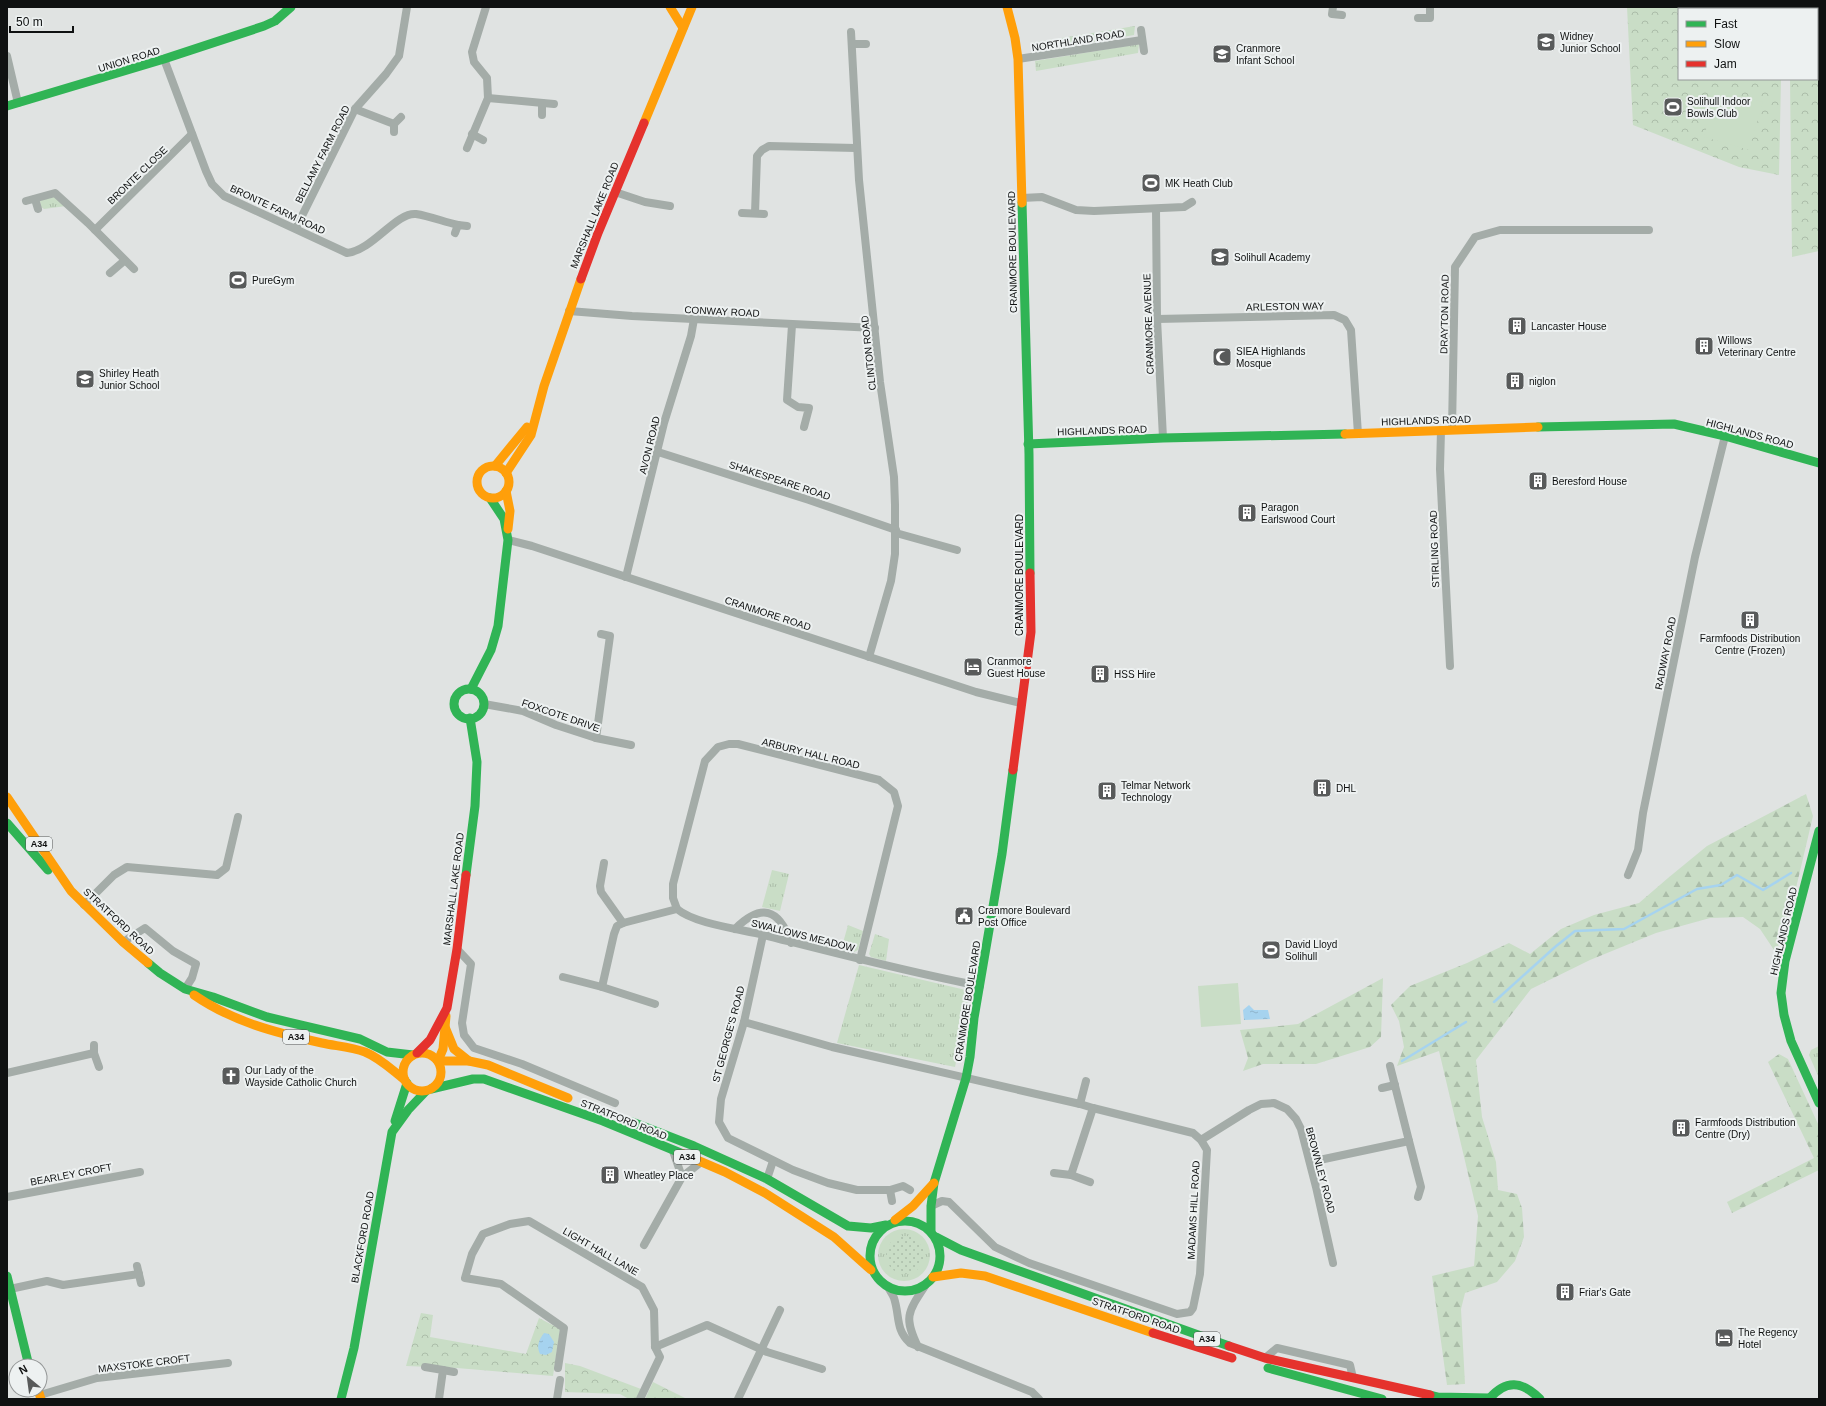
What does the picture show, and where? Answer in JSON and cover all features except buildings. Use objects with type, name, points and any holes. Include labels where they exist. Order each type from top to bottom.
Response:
[{"type":"main road","name":"UNION ROAD","points":[[256,28],[273,16],[281,7]]},
{"type":"main road","name":"UNION ROAD","points":[[7,106],[164,59],[264,26],[275,20],[291,7]]},
{"type":"main road","points":[[670,7],[683,28]]},
{"type":"main road","name":"MARSHALL LAKE ROAD","points":[[471,689],[491,650],[498,626],[510,511],[506,491],[509,485],[506,472],[531,435],[544,386],[569,310],[615,192],[692,7]]},
{"type":"main road","name":"CRANMORE BOULEVARD","points":[[933,1234],[931,1206],[934,1183],[966,1078],[1002,854],[1021,703],[1029,655],[1032,608],[1018,59],[1015,38],[1007,7]]},
{"type":"main road","name":"MARSHALL LAKE ROAD","points":[[508,536],[504,519],[490,498],[481,492],[478,481],[479,475],[486,468],[495,466],[537,414]]},
{"type":"main road","name":"HIGHLANDS ROAD","points":[[1028,444],[1163,438],[1358,434],[1452,429],[1674,424],[1725,436],[1819,463]]},
{"type":"main road","points":[[495,466],[506,472]]},
{"type":"main road","points":[[490,498],[500,496],[506,491]]},
{"type":"main road","points":[[471,689],[480,694],[484,704],[481,712],[470,718],[464,718],[458,714],[454,704],[456,696],[460,691],[471,689]]},
{"type":"main road","name":"MARSHALL LAKE ROAD","points":[[415,1054],[430,1040],[447,1008],[457,949],[475,806],[478,762],[470,718]]},
{"type":"main road","name":"STRATFORD ROAD","points":[[7,797],[71,891],[84,905],[123,942],[160,973],[186,989],[208,1006],[246,1022],[297,1037],[364,1052],[378,1059],[415,1090],[429,1090],[473,1079],[484,1079],[603,1120],[725,1172],[765,1193],[834,1237],[871,1270]]},
{"type":"main road","name":"A34","points":[[7,823],[41,863],[71,891]]},
{"type":"main road","name":"HIGHLANDS ROAD","points":[[1819,831],[1790,943],[1782,987],[1782,1004],[1785,1023],[1819,1103]]},
{"type":"main road","name":"STRATFORD ROAD","points":[[186,989],[267,1018],[360,1039],[387,1052],[429,1054],[438,1060],[469,1061],[488,1066],[575,1100]]},
{"type":"main road","points":[[429,1090],[436,1085],[442,1073],[438,1060],[442,1049],[447,1008]]},
{"type":"main road","points":[[445,1026],[454,1049],[469,1061]]},
{"type":"main road","points":[[392,1132],[406,1081],[403,1069],[405,1063],[415,1054]]},
{"type":"main road","name":"BLACKFORD ROAD","points":[[341,1399],[354,1348],[392,1132],[411,1104],[429,1090]]},
{"type":"main road","name":"STRATFORD ROAD","points":[[590,1106],[694,1146],[768,1179],[832,1215],[848,1226],[871,1228],[886,1225]]},
{"type":"main road","name":"CRANMORE BOULEVARD","points":[[895,1220],[912,1206],[934,1183]]},
{"type":"main road","name":"A34","points":[[930,1280],[919,1288],[908,1290],[887,1286],[875,1278],[871,1270],[869,1249],[871,1240],[876,1233],[895,1220],[915,1221],[933,1234]]},
{"type":"main road","points":[[930,1280],[938,1269],[941,1259],[940,1246],[933,1234]]},
{"type":"main road","name":"STRATFORD ROAD","points":[[933,1234],[961,1250],[1191,1334],[1265,1358],[1438,1397],[1489,1398]]},
{"type":"main road","name":"STRATFORD ROAD","points":[[930,1280],[956,1272],[978,1273],[1189,1345],[1330,1386],[1382,1399]]},
{"type":"main road","points":[[7,1276],[27,1358]]},
{"type":"main road","name":"A34","points":[[1489,1398],[1497,1390],[1515,1384],[1531,1390],[1540,1399]]},
{"type":"street","name":"BELLAMY FARM ROAD","points":[[296,228],[355,109],[386,74],[399,56],[407,7]]},
{"type":"street","points":[[467,148],[488,98],[487,78],[474,62],[472,52],[486,7]]},
{"type":"street","points":[[1332,7],[1332,14],[1342,15]]},
{"type":"street","points":[[1418,18],[1430,18],[1430,7]]},
{"type":"street","points":[[1140,30],[1144,51]]},
{"type":"street","name":"CLINTON ROAD","points":[[851,32],[856,148],[880,382],[894,477],[896,531],[891,581],[869,657]]},
{"type":"street","name":"NORTHLAND ROAD","points":[[1018,59],[1142,40]]},
{"type":"street","points":[[852,44],[866,44]]},
{"type":"street","points":[[7,56],[18,103]]},
{"type":"street","name":"BRONTE FARM ROAD","points":[[164,59],[206,171],[218,192],[347,253],[356,252],[364,248],[405,216],[415,214],[457,229],[467,226]]},
{"type":"street","points":[[488,98],[554,104]]},
{"type":"street","points":[[542,103],[542,115]]},
{"type":"street","points":[[355,109],[394,128],[401,117]]},
{"type":"street","name":"BRONTE CLOSE","points":[[95,230],[192,134]]},
{"type":"street","points":[[472,134],[484,140]]},
{"type":"street","points":[[755,213],[757,156],[762,150],[769,146],[856,148]]},
{"type":"street","points":[[615,192],[645,202],[670,206]]},
{"type":"street","points":[[26,201],[55,193],[134,269]]},
{"type":"street","points":[[1022,198],[1042,198],[1076,210],[1094,211],[1184,207],[1192,202]]},
{"type":"street","points":[[35,199],[38,209]]},
{"type":"street","name":"CRANMORE AVENUE","points":[[1156,209],[1157,319],[1163,438]]},
{"type":"street","points":[[742,213],[764,214]]},
{"type":"street","name":"DRAYTON ROAD","points":[[1452,429],[1455,267],[1475,236],[1500,230],[1649,230]]},
{"type":"street","points":[[110,273],[124,261]]},
{"type":"street","name":"CONWAY ROAD","points":[[569,310],[584,313],[792,325],[875,328]]},
{"type":"street","name":"ARLESTON WAY","points":[[1157,319],[1334,315],[1345,320],[1351,330],[1358,434]]},
{"type":"street","name":"AVON ROAD","points":[[626,577],[664,423],[691,336],[694,319]]},
{"type":"street","points":[[792,325],[787,400],[798,407],[809,408],[804,426]]},
{"type":"street","name":"STIRLING ROAD","points":[[1441,430],[1440,469],[1450,666]]},
{"type":"street","name":"RADWAY ROAD","points":[[1628,875],[1638,850],[1643,812],[1695,557],[1725,436]]},
{"type":"street","name":"SHAKESPEARE ROAD","points":[[658,452],[802,497],[896,531],[957,550]]},
{"type":"street","name":"CRANMORE ROAD","points":[[508,536],[532,546],[976,692],[1021,703]]},
{"type":"street","points":[[596,738],[610,636],[601,634]]},
{"type":"street","name":"FOXCOTE DRIVE","points":[[484,704],[524,711],[556,725],[596,738],[631,745]]},
{"type":"street","name":"ARBURY HALL ROAD","points":[[677,909],[673,898],[673,884],[688,822],[705,761],[718,747],[729,744],[738,744],[879,780],[894,792],[898,806],[860,960]]},
{"type":"street","points":[[84,905],[114,875],[127,867],[217,875],[226,868],[238,817]]},
{"type":"street","points":[[604,863],[600,886],[601,892],[624,923]]},
{"type":"street","points":[[602,987],[617,926],[677,909]]},
{"type":"street","name":"SWALLOWS MEADOW","points":[[677,909],[684,915],[734,929],[860,960],[980,986]]},
{"type":"street","points":[[734,929],[746,918],[763,913],[774,915],[781,921],[791,943]]},
{"type":"street","points":[[123,942],[145,928],[173,951],[196,964],[191,980],[186,989]]},
{"type":"street","name":"ST GEORGE'S ROAD","points":[[763,935],[744,1022],[721,1098],[719,1122],[728,1138],[773,1161]]},
{"type":"street","points":[[457,949],[471,964],[462,1023],[464,1035],[474,1048],[522,1064],[615,1103]]},
{"type":"street","points":[[563,977],[602,987],[655,1004]]},
{"type":"street","points":[[744,1022],[832,1047],[1080,1104],[1193,1134],[1201,1140]]},
{"type":"street","points":[[7,1073],[94,1049],[98,1067]]},
{"type":"street","points":[[1390,1066],[1421,1187],[1418,1197]]},
{"type":"street","points":[[1080,1104],[1086,1081]]},
{"type":"street","points":[[1382,1088],[1395,1085]]},
{"type":"street","name":"BROWNLEY ROAD","points":[[1201,1140],[1261,1104],[1274,1103],[1287,1109],[1296,1119],[1301,1129],[1333,1263]]},
{"type":"street","points":[[1071,1175],[1092,1108]]},
{"type":"street","name":"MADAMS HILL ROAD","points":[[1190,1312],[1193,1308],[1200,1274],[1207,1150],[1201,1140]]},
{"type":"street","points":[[1310,1162],[1409,1141]]},
{"type":"street","points":[[673,1151],[682,1177]]},
{"type":"street","points":[[768,1179],[773,1161],[835,1185],[857,1190],[890,1190],[903,1186],[910,1190]]},
{"type":"street","points":[[644,1245],[682,1177],[701,1162]]},
{"type":"street","name":"BEARLEY CROFT","points":[[7,1197],[140,1172]]},
{"type":"street","points":[[1054,1173],[1071,1175],[1090,1182]]},
{"type":"street","points":[[890,1190],[892,1201]]},
{"type":"street","name":"STRATFORD ROAD","points":[[931,1206],[942,1201],[949,1202],[955,1206],[995,1247],[1030,1262],[1177,1314],[1190,1312]]},
{"type":"street","name":"LIGHT HALL LANE","points":[[558,1368],[564,1328],[501,1284],[465,1278],[472,1254],[482,1234],[510,1224],[529,1221],[642,1287],[654,1310],[656,1348],[660,1357],[640,1399]]},
{"type":"street","points":[[10,1289],[47,1281],[63,1284],[138,1270],[141,1283]]},
{"type":"street","points":[[918,1347],[910,1330],[909,1312],[930,1280]]},
{"type":"street","points":[[887,1286],[894,1298],[899,1326],[903,1337],[910,1343],[1032,1392],[1039,1399]]},
{"type":"street","points":[[738,1399],[780,1310]]},
{"type":"street","points":[[656,1348],[707,1325],[761,1349],[822,1369]]},
{"type":"street","points":[[1265,1358],[1277,1348],[1350,1364],[1353,1378]]},
{"type":"street","name":"MAXSTOKE CROFT","points":[[48,1393],[97,1378],[228,1363]]},
{"type":"street","points":[[425,1367],[454,1372]]},
{"type":"street","points":[[439,1399],[443,1370]]},
{"type":"street","points":[[557,1399],[560,1380]]},
{"type":"green space","points":[[1627,7],[1783,7],[1678,8],[1678,80],[1781,80],[1779,175],[1739,167],[1633,125]]},
{"type":"green space","points":[[1667,7],[1765,7],[1678,8],[1678,13]]},
{"type":"green space","points":[[1819,7],[1819,251],[1792,257],[1790,80],[1818,80],[1818,8],[1789,8]]},
{"type":"green space","points":[[1135,26],[1134,35],[1032,53],[1031,43]]},
{"type":"green space","points":[[1139,44],[1138,53],[1036,71],[1035,61]]},
{"type":"green space","points":[[1717,90],[1763,102],[1749,150],[1704,137]]},
{"type":"green space","points":[[53,195],[66,206],[44,209],[41,207],[40,201]]},
{"type":"green space","points":[[1806,794],[1813,816],[1784,939],[1774,950],[1760,929],[1743,917],[1710,918],[1656,933],[1590,960],[1531,989],[1476,1060],[1482,1117],[1496,1162],[1498,1190],[1517,1194],[1522,1208],[1524,1237],[1515,1261],[1497,1282],[1465,1293],[1461,1309],[1465,1384],[1447,1385],[1432,1276],[1474,1266],[1478,1216],[1439,1051],[1397,1066],[1404,1047],[1399,1021],[1391,1005],[1410,986],[1467,963],[1509,943],[1530,954],[1561,929],[1594,915],[1639,903],[1707,846]]},
{"type":"green space","points":[[772,870],[789,874],[780,911],[762,907]]},
{"type":"green space","points":[[848,925],[863,931],[858,950],[854,952],[841,950]]},
{"type":"green space","points":[[875,934],[889,939],[886,961],[871,957],[869,954]]},
{"type":"green space","points":[[859,965],[970,991],[955,1067],[837,1043]]},
{"type":"green space","points":[[1383,978],[1381,1037],[1370,1047],[1316,1064],[1263,1064],[1243,1071],[1248,1058],[1240,1030],[1298,1024]]},
{"type":"green space","points":[[1238,983],[1241,1024],[1201,1027],[1198,986]]},
{"type":"green space","points":[[1819,1046],[1819,1078],[1809,1055],[1811,1050]]},
{"type":"green space","points":[[1779,1054],[1788,1059],[1819,1126],[1819,1170],[1732,1213],[1727,1202],[1814,1158],[1768,1062]]},
{"type":"green space","points":[[899,1229],[909,1229],[919,1233],[926,1240],[930,1250],[930,1260],[926,1270],[919,1277],[909,1281],[899,1281],[889,1277],[882,1270],[878,1260],[878,1250],[882,1240],[889,1233]]},
{"type":"green space","points":[[905,1236],[915,1239],[921,1245],[924,1255],[921,1265],[915,1271],[905,1274],[895,1271],[889,1265],[886,1255],[889,1245],[895,1239]]},
{"type":"green space","points":[[421,1313],[433,1315],[430,1337],[526,1354],[539,1318],[560,1329],[553,1376],[457,1368],[406,1366]]},
{"type":"green space","points":[[565,1363],[580,1366],[641,1389],[636,1399],[629,1399],[620,1394],[565,1392]]},
{"type":"green space","points":[[653,1382],[687,1399],[645,1399]]},
{"type":"water","points":[[1249,1005],[1254,1010],[1268,1010],[1270,1019],[1244,1020],[1243,1010]]},
{"type":"water","points":[[544,1333],[549,1334],[554,1342],[552,1352],[546,1355],[540,1354],[538,1348],[539,1341]]},
{"type":"waterway","points":[[1494,1002],[1575,931],[1624,929],[1697,889],[1721,885],[1737,875],[1763,890],[1791,873]]},
{"type":"waterway","points":[[1402,1061],[1466,1022]]},
{"type":"traffic: fast","points":[[7,106],[164,59],[264,26],[275,21],[291,7]]},
{"type":"traffic: fast","points":[[1022,203],[1029,454],[1030,573]]},
{"type":"traffic: fast","points":[[1538,427],[1674,424],[1725,436],[1819,463]]},
{"type":"traffic: fast","points":[[1028,444],[1163,438],[1345,434]]},
{"type":"traffic: fast","points":[[471,689],[491,650],[498,626],[508,540],[504,519],[490,498]]},
{"type":"traffic: fast","points":[[469,689],[480,693],[484,704],[480,715],[469,719],[458,715],[454,704],[458,693],[469,689]]},
{"type":"traffic: fast","points":[[466,875],[475,806],[477,762],[470,718]]},
{"type":"traffic: fast","points":[[931,1231],[931,1206],[934,1183],[966,1078],[970,1057],[974,1018],[1002,854],[1013,770]]},
{"type":"traffic: fast","points":[[7,823],[48,870]]},
{"type":"traffic: fast","points":[[1819,831],[1785,961],[1781,993],[1784,1015],[1791,1041],[1819,1103]]},
{"type":"traffic: fast","points":[[148,963],[160,973],[185,989],[213,997],[267,1017],[360,1039],[387,1052],[413,1055]]},
{"type":"traffic: fast","points":[[431,1089],[473,1079],[484,1079],[603,1121],[683,1154]]},
{"type":"traffic: fast","points":[[395,1121],[407,1083]]},
{"type":"traffic: fast","points":[[341,1399],[354,1348],[392,1132],[408,1110],[426,1091]]},
{"type":"traffic: fast","points":[[632,1122],[694,1146],[767,1179],[848,1226],[871,1228],[886,1225]]},
{"type":"traffic: fast","points":[[898,1221],[912,1221],[925,1227],[934,1236],[940,1249],[940,1256],[938,1269],[930,1281],[912,1291],[898,1291],[885,1285],[876,1276],[870,1263],[870,1249],[876,1236],[885,1227],[898,1221]]},
{"type":"traffic: fast","points":[[936,1237],[961,1250],[1229,1346]]},
{"type":"traffic: fast","points":[[7,1276],[27,1358]]},
{"type":"traffic: fast","points":[[1268,1368],[1382,1399]]},
{"type":"traffic: fast","points":[[1489,1399],[1495,1393],[1508,1385],[1520,1386],[1527,1389],[1540,1399]]},
{"type":"traffic: fast","points":[[1430,1395],[1438,1397],[1489,1398]]},
{"type":"traffic: slow","points":[[670,7],[683,28]]},
{"type":"traffic: slow","points":[[644,123],[692,7]]},
{"type":"traffic: slow","points":[[1007,7],[1015,38],[1018,59],[1022,203]]},
{"type":"traffic: slow","points":[[506,473],[531,435],[544,386],[581,279]]},
{"type":"traffic: slow","points":[[495,466],[527,427]]},
{"type":"traffic: slow","points":[[1345,434],[1538,427]]},
{"type":"traffic: slow","points":[[493,466],[504,471],[509,482],[504,493],[493,498],[482,493],[477,482],[482,471],[493,466]]},
{"type":"traffic: slow","points":[[506,491],[510,511],[508,529]]},
{"type":"traffic: slow","points":[[7,797],[71,891],[123,942],[148,963]]},
{"type":"traffic: slow","points":[[194,995],[224,1012],[272,1031],[365,1052],[381,1061],[405,1080]]},
{"type":"traffic: slow","points":[[438,1061],[443,1049],[446,1016]]},
{"type":"traffic: slow","points":[[445,1027],[454,1049],[469,1061]]},
{"type":"traffic: slow","points":[[418,1053],[426,1053],[436,1058],[440,1065],[441,1072],[440,1079],[436,1086],[426,1091],[418,1091],[408,1086],[406,1083],[403,1076],[403,1068],[408,1058],[411,1056],[418,1053]]},
{"type":"traffic: slow","points":[[438,1061],[469,1061],[488,1065],[568,1098]]},
{"type":"traffic: slow","points":[[683,1154],[725,1172],[765,1193],[834,1237],[871,1270]]},
{"type":"traffic: slow","points":[[895,1220],[913,1206],[934,1183]]},
{"type":"traffic: slow","points":[[933,1277],[961,1273],[985,1276],[1153,1333]]},
{"type":"traffic: jam","points":[[581,279],[598,233],[644,123]]},
{"type":"traffic: jam","points":[[1013,770],[1031,632],[1030,573]]},
{"type":"traffic: jam","points":[[417,1053],[430,1040],[447,1008],[457,949],[466,875]]},
{"type":"traffic: jam","points":[[1153,1333],[1232,1358]]},
{"type":"traffic: jam","points":[[1229,1346],[1265,1358],[1430,1395]]},
{"type":"place","name":"Widney Junior School","points":[[1546,42]]},
{"type":"place","name":"Cranmore Infant School","points":[[1222,54]]},
{"type":"place","name":"Solihull Indoor Bowls Club","points":[[1673,107]]},
{"type":"place","name":"MK Heath Club","points":[[1151,183]]},
{"type":"place","name":"Solihull Academy","points":[[1220,257]]},
{"type":"place","name":"PureGym","points":[[238,280]]},
{"type":"place","name":"Lancaster House","points":[[1517,326]]},
{"type":"place","name":"Willows Veterinary Centre","points":[[1704,346]]},
{"type":"place","name":"SIEA Highlands Mosque","points":[[1222,357]]},
{"type":"place","name":"Shirley Heath Junior School","points":[[85,379]]},
{"type":"place","name":"niglon","points":[[1515,381]]},
{"type":"place","name":"Beresford House","points":[[1538,481]]},
{"type":"place","name":"Paragon Earlswood Court","points":[[1247,513]]},
{"type":"place","name":"Farmfoods Distribution Centre (Frozen)","points":[[1750,620]]},
{"type":"place","name":"Cranmore Guest House","points":[[973,667]]},
{"type":"place","name":"HSS Hire","points":[[1100,674]]},
{"type":"place","name":"DHL","points":[[1322,788]]},
{"type":"place","name":"Telmar Network Technology","points":[[1107,791]]},
{"type":"place","name":"Cranmore Boulevard Post Office","points":[[964,916]]},
{"type":"place","name":"David Lloyd Solihull","points":[[1271,950]]},
{"type":"place","name":"Our Lady of the Wayside Catholic Church","points":[[231,1076]]},
{"type":"place","name":"Farmfoods Distribution Centre (Dry)","points":[[1681,1128]]},
{"type":"place","name":"Wheatley Place","points":[[610,1175]]},
{"type":"place","name":"Friar's Gate","points":[[1565,1292]]},
{"type":"place","name":"The Regency Hotel","points":[[1724,1338]]}]
